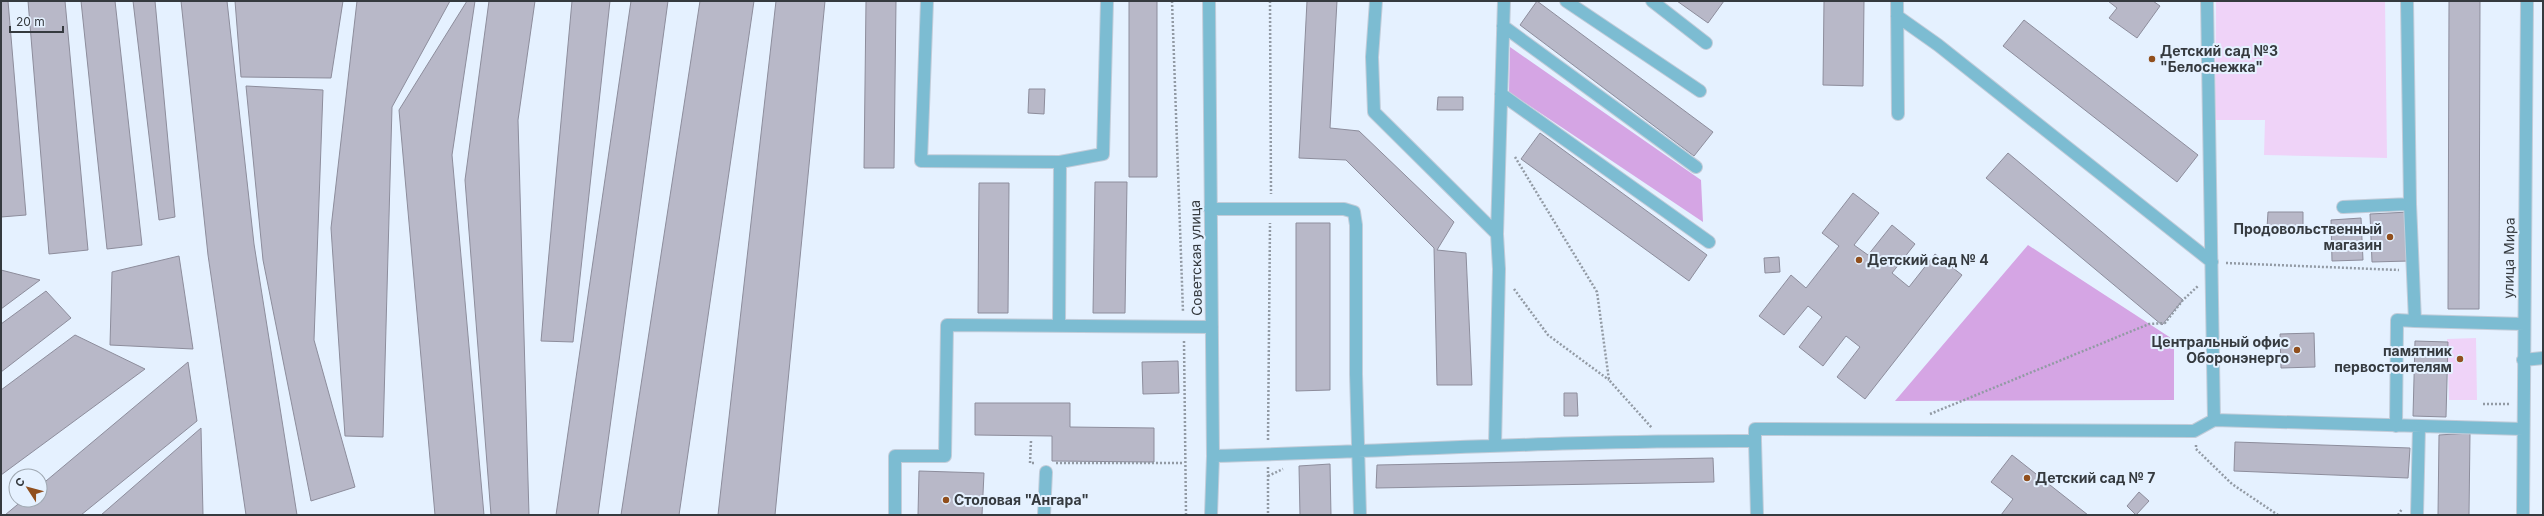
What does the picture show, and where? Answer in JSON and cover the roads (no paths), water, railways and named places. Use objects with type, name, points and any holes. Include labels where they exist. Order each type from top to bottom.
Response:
[{"type":"street","points":[[927,1],[921,161],[1060,162],[1103,154],[1107,1]]},
{"type":"street","name":"Советская улица","points":[[1209,1],[1213,456],[1211,515]]},
{"type":"street","points":[[1376,1],[1372,57],[1374,112],[1497,234]]},
{"type":"street","points":[[1496,445],[1499,269],[1497,234],[1504,1]]},
{"type":"street","points":[[1566,1],[1700,91]]},
{"type":"street","points":[[1652,1],[1706,43]]},
{"type":"street","points":[[1896,1],[1898,114]]},
{"type":"street","points":[[2207,1],[2214,420]]},
{"type":"street","points":[[2407,1],[2410,204],[2415,321]]},
{"type":"street","name":"улица Мира","points":[[2523,515],[2523,360],[2527,1]]},
{"type":"street","points":[[1897,16],[1938,45],[2212,262]]},
{"type":"street","points":[[1503,26],[1696,167]]},
{"type":"street","points":[[1501,94],[1709,242]]},
{"type":"street","points":[[1059,326],[1060,162]]},
{"type":"street","points":[[2343,207],[2410,204]]},
{"type":"street","points":[[1210,209],[1344,209],[1354,212],[1356,225],[1360,515]]},
{"type":"street","points":[[2396,426],[2397,320],[2524,324]]},
{"type":"street","points":[[894,515],[895,456],[945,456],[946,325],[1212,327]]},
{"type":"street","points":[[2523,360],[2543,358]]},
{"type":"street","points":[[1757,515],[1755,428],[2194,431],[2214,420],[2523,429]]},
{"type":"street","points":[[2417,515],[2419,427]]},
{"type":"street","points":[[1213,456],[1358,452],[1496,445],[1665,441],[1755,441]]},
{"type":"street","points":[[1044,515],[1046,466]]},
{"type":"place","name":"Детский сад №3 \"Белоснежка\"","points":[[2152,59]]},
{"type":"place","name":"Продовольственный магазин","points":[[2390,237]]},
{"type":"place","name":"Детский сад № 4","points":[[1859,260]]},
{"type":"place","name":"Центральный офис Оборонэнерго","points":[[2297,350]]},
{"type":"place","name":"памятник первостоителям","points":[[2460,359]]},
{"type":"place","name":"Детский сад № 7","points":[[2027,478]]},
{"type":"place","name":"Столовая \"Ангара\"","points":[[946,500]]}]
